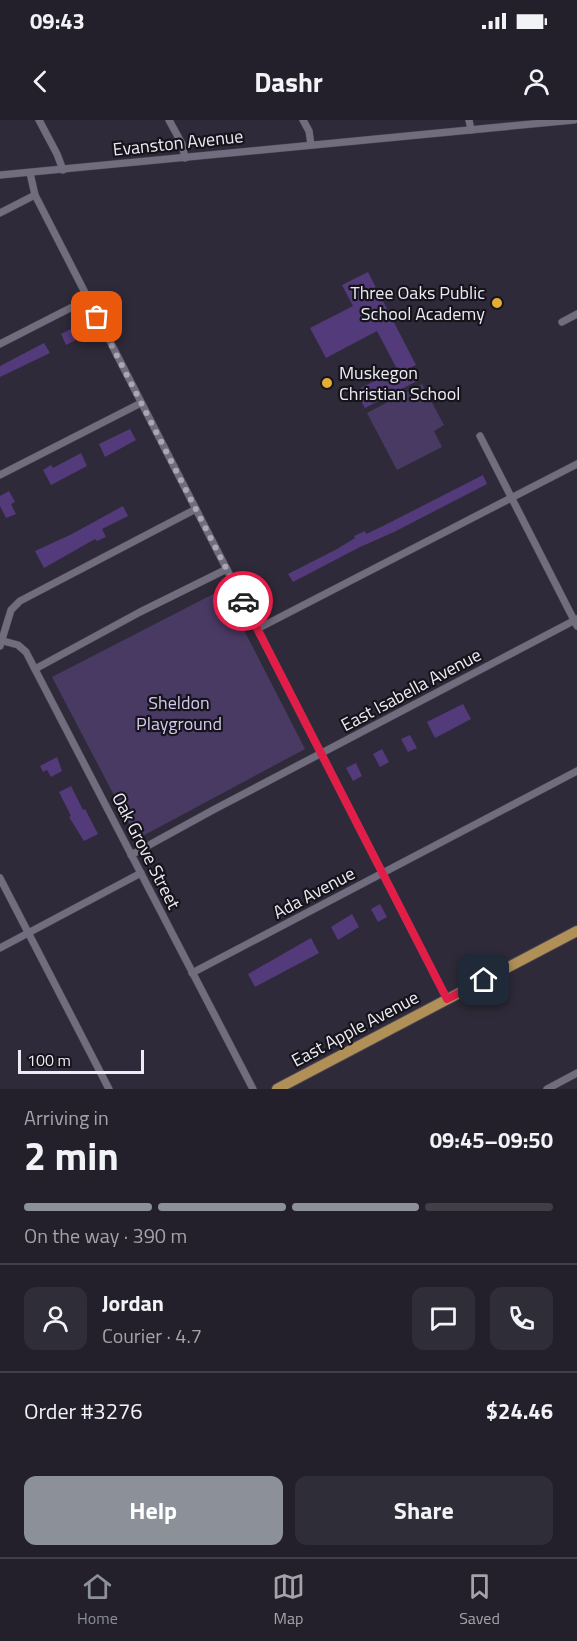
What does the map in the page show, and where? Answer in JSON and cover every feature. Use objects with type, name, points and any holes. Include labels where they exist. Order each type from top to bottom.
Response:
[{"type":"main road","name":"East Apple Avenue","points":[[277,1089],[577,931]]},
{"type":"street","points":[[39,120],[63,170]]},
{"type":"street","points":[[169,120],[182,144],[185,158]]},
{"type":"street","points":[[303,120],[309,131],[311,145]]},
{"type":"street","points":[[470,120],[471,130]]},
{"type":"street","name":"Evanston Avenue","points":[[0,175],[574,120]]},
{"type":"street","points":[[30,173],[35,195],[447,999]]},
{"type":"street","points":[[0,213],[35,195]]},
{"type":"street","points":[[0,344],[88,299]]},
{"type":"street","points":[[562,322],[577,314]]},
{"type":"street","points":[[0,475],[141,403]]},
{"type":"street","points":[[480,436],[576,622]]},
{"type":"street","points":[[257,628],[577,464]]},
{"type":"street","points":[[0,642],[11,610],[20,601],[196,509]]},
{"type":"street","points":[[35,669],[140,612],[227,569]]},
{"type":"street","name":"East Isabella Avenue","points":[[131,855],[213,810],[576,622]]},
{"type":"street","name":"Oak Grove Street","points":[[0,642],[22,647],[35,669],[253,1089]]},
{"type":"street","name":"Ada Avenue","points":[[192,973],[577,771]]},
{"type":"street","points":[[0,948],[141,873]]},
{"type":"street","points":[[0,878],[110,1089]]},
{"type":"street","points":[[547,1089],[577,1073]]},
{"type":"green space","points":[[422,384],[444,425],[434,431],[442,447],[397,470],[367,413]]},
{"type":"green space","name":"Sheldon Playground","points":[[223,589],[305,749],[137,839],[52,677]]},
{"type":"building","name":"Muskegon Christian School","points":[[368,272],[416,365],[410,368],[417,381],[365,408],[355,391],[397,369],[377,331],[326,358],[310,328],[353,306],[342,285]]},
{"type":"building","points":[[71,329],[76,340],[66,345],[61,334]]},
{"type":"building","points":[[44,343],[50,353],[0,377],[0,366]]},
{"type":"building","points":[[130,429],[136,440],[105,457],[99,444]]},
{"type":"building","points":[[81,453],[87,466],[51,485],[43,470],[51,465],[53,468]]},
{"type":"building","points":[[483,475],[487,484],[394,532],[293,582],[288,574],[337,549],[355,538],[354,536],[365,531],[366,534],[383,526]]},
{"type":"building","points":[[9,491],[15,502],[11,504],[16,514],[6,518],[0,506],[0,496]]},
{"type":"building","points":[[123,506],[128,516],[102,529],[106,537],[97,541],[95,539],[44,568],[35,551]]},
{"type":"building","points":[[267,585],[272,593],[261,599],[257,590]]},
{"type":"building","points":[[463,704],[471,719],[435,738],[427,722]]},
{"type":"building","points":[[410,735],[417,748],[408,752],[401,739]]},
{"type":"building","points":[[382,749],[389,762],[380,767],[373,754]]},
{"type":"building","points":[[57,757],[62,771],[51,777],[47,770],[43,772],[40,766]]},
{"type":"building","points":[[356,763],[362,776],[353,781],[346,768]]},
{"type":"building","points":[[71,786],[98,834],[84,841],[69,817],[71,816],[59,792]]},
{"type":"building","points":[[380,904],[387,917],[378,922],[371,909]]},
{"type":"building","points":[[352,914],[359,927],[338,940],[331,927]]},
{"type":"building","points":[[311,938],[319,953],[255,987],[248,974]]},
{"type":"way so far","points":[[97,317],[243,601]]},
{"type":"place","name":"Three Oaks Public School Academy","points":[[497,303]]},
{"type":"place","name":"Muskegon Christian School","points":[[327,383]]},
{"type":"route","points":[[243,601],[447,999],[484,980]]}]
